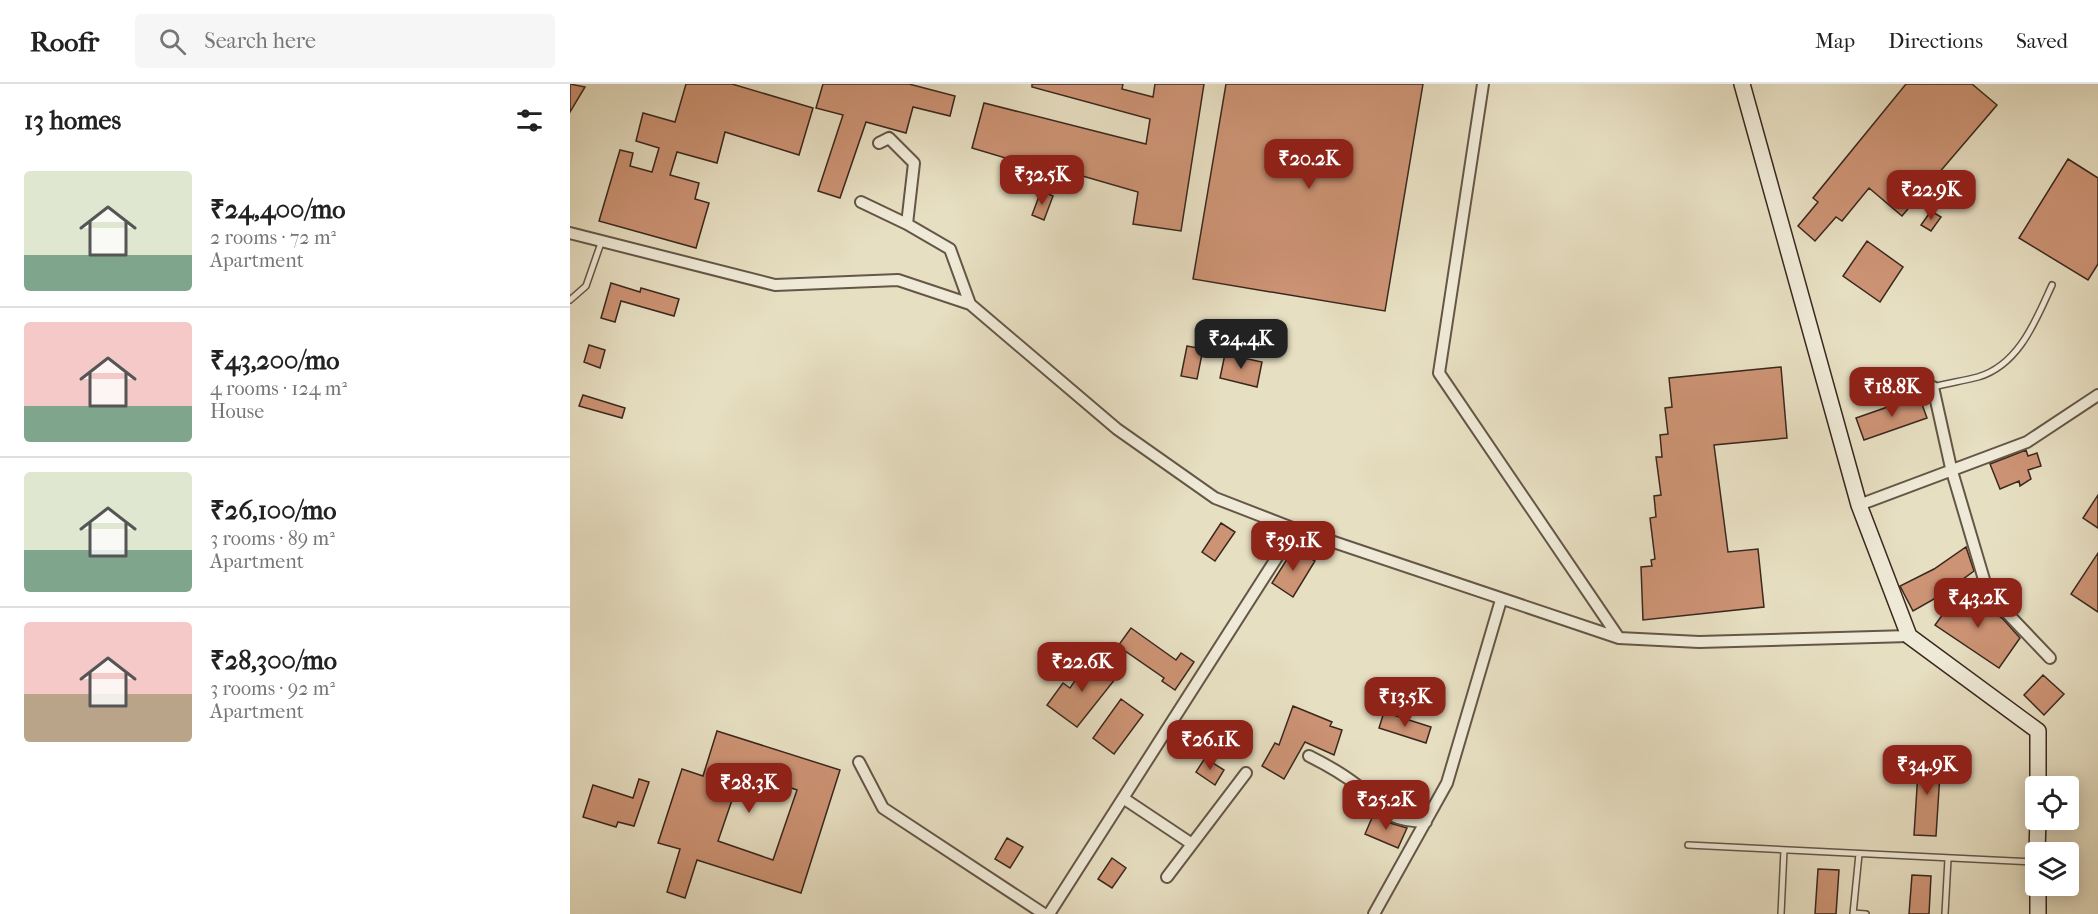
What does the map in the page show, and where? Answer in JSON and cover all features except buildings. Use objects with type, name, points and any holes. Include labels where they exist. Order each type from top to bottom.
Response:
[{"type":"main road","points":[[1742,84],[1859,505],[1909,636],[2038,731],[2038,776]]},
{"type":"main road","points":[[2038,896],[2038,914]]},
{"type":"street","points":[[1483,84],[1439,373],[1619,638]]},
{"type":"street","points":[[879,143],[889,138],[914,163],[908,224]]},
{"type":"street","points":[[861,202],[908,224],[950,249],[970,304]]},
{"type":"street","points":[[570,233],[601,243],[775,285],[898,280],[970,304],[1117,429],[1215,498],[1295,529],[1619,638],[1699,642],[1909,636]]},
{"type":"street","points":[[1933,387],[1951,468],[1988,593],[2050,658]]},
{"type":"street","points":[[1859,505],[1951,468],[2028,442],[2098,395]]},
{"type":"street","points":[[1049,914],[1295,529]]},
{"type":"street","points":[[1374,914],[1447,783],[1501,600]]},
{"type":"street","points":[[1309,756],[1335,768],[1360,788],[1380,810],[1404,821],[1426,822]]},
{"type":"street","points":[[859,762],[883,808],[1044,914]]},
{"type":"street","points":[[1167,877],[1246,773]]},
{"type":"street","points":[[1123,798],[1191,844]]},
{"type":"lane","points":[[570,300],[586,286],[601,243]]},
{"type":"lane","points":[[1933,387],[1980,376],[2010,356],[2030,334],[2052,285]]},
{"type":"lane","points":[[1688,846],[2025,862]]},
{"type":"lane","points":[[1781,914],[1784,850]]},
{"type":"lane","points":[[1858,854],[1853,914],[1866,914]]},
{"type":"lane","points":[[1945,914],[1948,859]]}]
